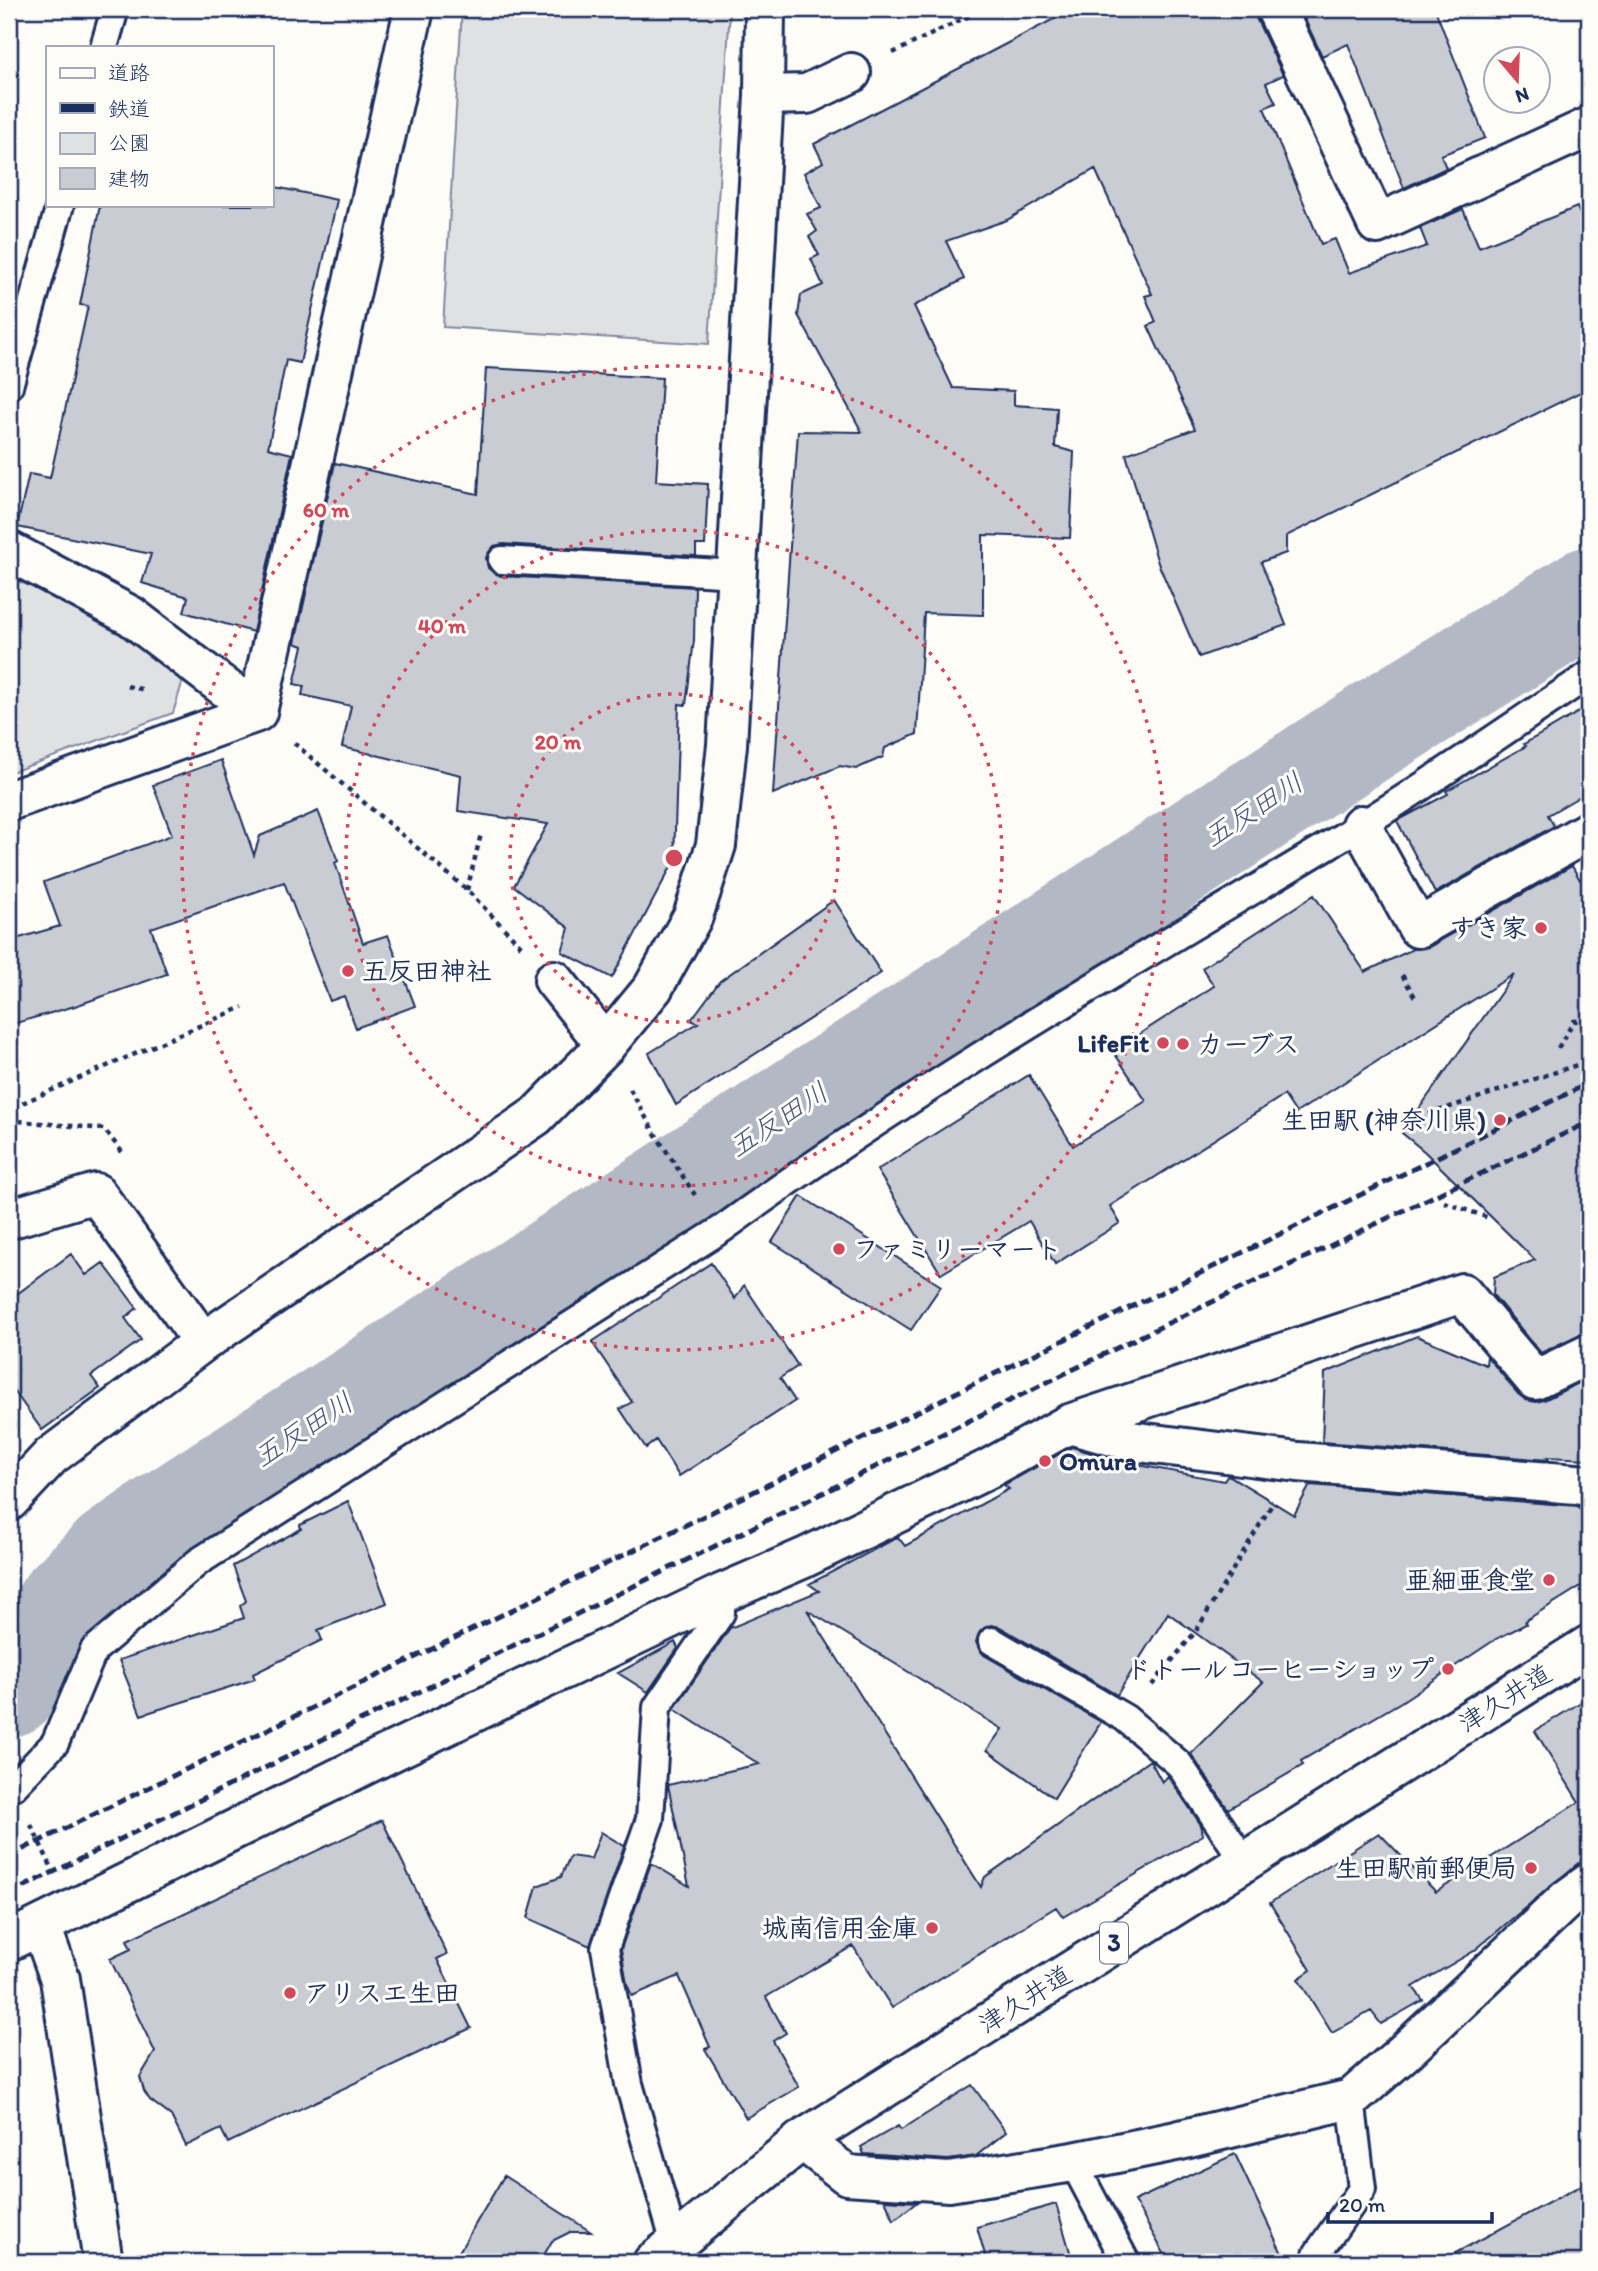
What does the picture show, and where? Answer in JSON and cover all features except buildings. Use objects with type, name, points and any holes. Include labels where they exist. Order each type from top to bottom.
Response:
[{"type":"street","points":[[257,712],[414,9]]},
{"type":"street","points":[[9,1501],[51,1456],[203,1342],[536,1116],[606,1045],[653,988],[693,916],[716,845],[727,745],[764,95],[765,9]]},
{"type":"street","points":[[1276,9],[1377,224],[1589,127]]},
{"type":"street","points":[[764,95],[807,94],[850,73]]},
{"type":"street","points":[[9,551],[131,616],[257,712]]},
{"type":"street","points":[[9,801],[257,712]]},
{"type":"street","points":[[1361,825],[1418,928],[1589,831]]},
{"type":"street","points":[[554,981],[606,1045]]},
{"type":"street","points":[[9,1219],[96,1193],[203,1342]]},
{"type":"street","points":[[103,2262],[60,1979],[39,1926],[391,1752],[988,1469],[1069,1424],[1462,1293],[1535,1380],[1589,1354]]},
{"type":"street","points":[[1069,1424],[1130,1441],[1298,1462],[1589,1485]]},
{"type":"street","name":"津久井道","points":[[664,2253],[802,2140],[1589,1645]]},
{"type":"street","points":[[802,2140],[848,2175],[949,2182],[1073,2162],[1176,2141],[1351,2099],[1567,1899],[1589,1883]]},
{"type":"lane","points":[[104,46],[115,9]]},
{"type":"lane","points":[[9,386],[60,206]]},
{"type":"lane","points":[[502,560],[737,574]]},
{"type":"lane","points":[[11,1783],[55,1743],[94,1650],[198,1562],[722,1229],[788,1181],[1000,1045],[1361,825],[1589,675]]},
{"type":"lane","points":[[664,2253],[629,2084],[605,1948],[650,1819],[657,1707],[721,1613],[721,1594]]},
{"type":"lane","points":[[992,1640],[1125,1718],[1179,1764],[1244,1861]]},
{"type":"lane","points":[[1317,2254],[1362,2189],[1351,2099]]},
{"type":"lane","points":[[1073,2162],[1126,2262]]},
{"type":"path","points":[[850,73],[983,9]]},
{"type":"path","points":[[257,712],[467,890],[554,981]]},
{"type":"path","points":[[467,890],[481,834]]},
{"type":"path","points":[[129,1161],[104,1129],[19,1121],[13,1107],[243,1007]]},
{"type":"path","points":[[1558,1048],[1574,1021],[1589,1020]]},
{"type":"path","points":[[1429,1114],[1589,1061]]},
{"type":"path","points":[[654,1132],[699,1202]]},
{"type":"path","points":[[1444,1202],[1489,1218]]},
{"type":"path","points":[[1125,1718],[1196,1631],[1298,1462]]},
{"type":"path","points":[[11,1783],[59,1885],[39,1926]]},
{"type":"green space","points":[[462,9],[730,9],[709,344],[443,327]]},
{"type":"green space","points":[[9,578],[55,595],[119,628],[184,677],[173,713],[9,773]]},
{"type":"waterway","name":"五反田川","points":[[9,1688],[19,1677],[67,1602],[114,1555],[163,1521],[1378,727],[1589,596]]},
{"type":"railway","points":[[9,1856],[1589,1083]]},
{"type":"railway","points":[[9,1894],[1137,1338],[1589,1122]]},
{"type":"place","name":"すき家","points":[[1541,928]]},
{"type":"place","name":"五反田神社","points":[[348,971]]},
{"type":"place","name":"LifeFit","points":[[1163,1043]]},
{"type":"place","name":"カーブス","points":[[1183,1044]]},
{"type":"place","name":"生田駅 (神奈川県)","points":[[1500,1120]]},
{"type":"place","name":"ファミリーマート","points":[[839,1249]]},
{"type":"place","name":"Omura","points":[[1045,1461]]},
{"type":"place","name":"亜細亜食堂","points":[[1549,1580]]},
{"type":"place","name":"ドトールコーヒーショップ","points":[[1448,1669]]},
{"type":"place","name":"生田駅前郵便局","points":[[1531,1868]]},
{"type":"place","name":"城南信用金庫","points":[[932,1928]]},
{"type":"place","name":"アリスエ生田","points":[[290,1993]]}]
